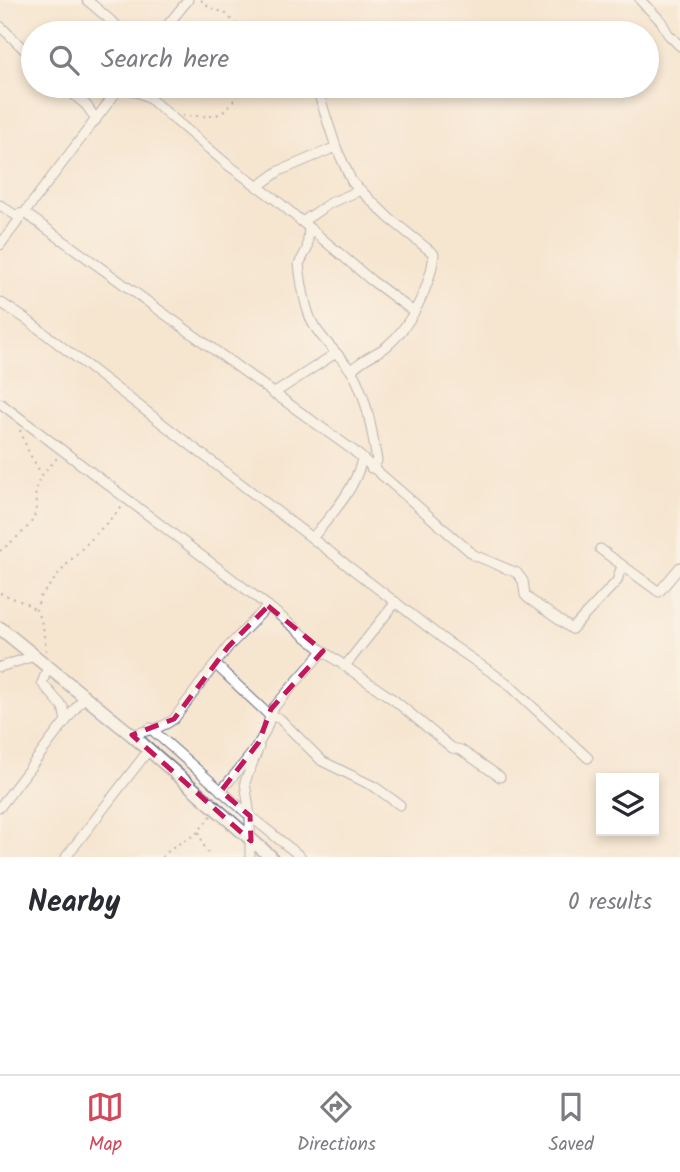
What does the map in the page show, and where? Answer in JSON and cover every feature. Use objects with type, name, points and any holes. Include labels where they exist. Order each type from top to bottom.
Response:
[{"type":"main road","points":[[0,628],[132,735],[271,857]]},
{"type":"street","points":[[87,0],[111,21]]},
{"type":"street","points":[[171,21],[188,0]]},
{"type":"street","points":[[640,0],[680,46]]},
{"type":"street","points":[[0,26],[21,46]]},
{"type":"street","points":[[78,98],[96,120]]},
{"type":"street","points":[[0,245],[112,98]]},
{"type":"street","points":[[148,98],[414,312]]},
{"type":"street","points":[[320,98],[348,176],[389,218],[433,252],[434,258],[409,322],[387,345],[359,362],[351,371]]},
{"type":"street","points":[[257,187],[279,171],[336,147]]},
{"type":"street","points":[[305,225],[330,202],[361,190]]},
{"type":"street","points":[[0,205],[15,215],[25,214],[362,459],[474,555],[517,573],[529,599],[572,629],[617,582],[622,565]]},
{"type":"street","points":[[305,225],[307,249],[299,264],[307,310],[313,323],[351,371],[362,393],[377,461],[371,468]]},
{"type":"street","points":[[0,302],[313,537],[446,641],[507,683],[588,758]]},
{"type":"street","points":[[272,394],[336,353]]},
{"type":"street","points":[[0,403],[268,606],[323,651],[394,700],[452,748],[461,750],[500,777]]},
{"type":"street","points":[[313,537],[354,482],[362,459]]},
{"type":"street","points":[[600,549],[659,592],[680,567]]},
{"type":"street","points":[[345,666],[396,602]]},
{"type":"street","points":[[132,735],[162,727],[174,719],[228,647],[268,606]]},
{"type":"street","points":[[221,791],[267,730],[269,714],[323,651]]},
{"type":"street","points":[[0,667],[34,656]]},
{"type":"street","points":[[216,665],[269,714],[279,718],[322,761],[374,787],[400,806]]},
{"type":"street","points":[[49,668],[42,683],[63,707],[66,721]]},
{"type":"street","points":[[2,800],[84,697]]},
{"type":"street","points":[[150,729],[301,857]]},
{"type":"street","points":[[250,857],[246,776],[261,738]]},
{"type":"street","points":[[71,855],[148,751]]},
{"type":"path","points":[[201,0],[233,21]]},
{"type":"path","points":[[174,118],[215,116],[226,111],[236,98]]},
{"type":"path","points":[[17,415],[22,438],[42,475]]},
{"type":"path","points":[[0,551],[32,521],[36,514],[36,489],[42,475],[64,451]]},
{"type":"path","points":[[36,610],[40,597],[128,500]]},
{"type":"path","points":[[0,593],[36,610],[43,625],[49,668]]},
{"type":"path","points":[[162,857],[199,831],[216,810]]},
{"type":"path","points":[[199,831],[211,857]]},
{"type":"highlighted area","points":[[268,606],[323,651],[271,709],[259,742],[221,791],[250,816],[251,841],[132,735],[174,719],[228,647]]}]
